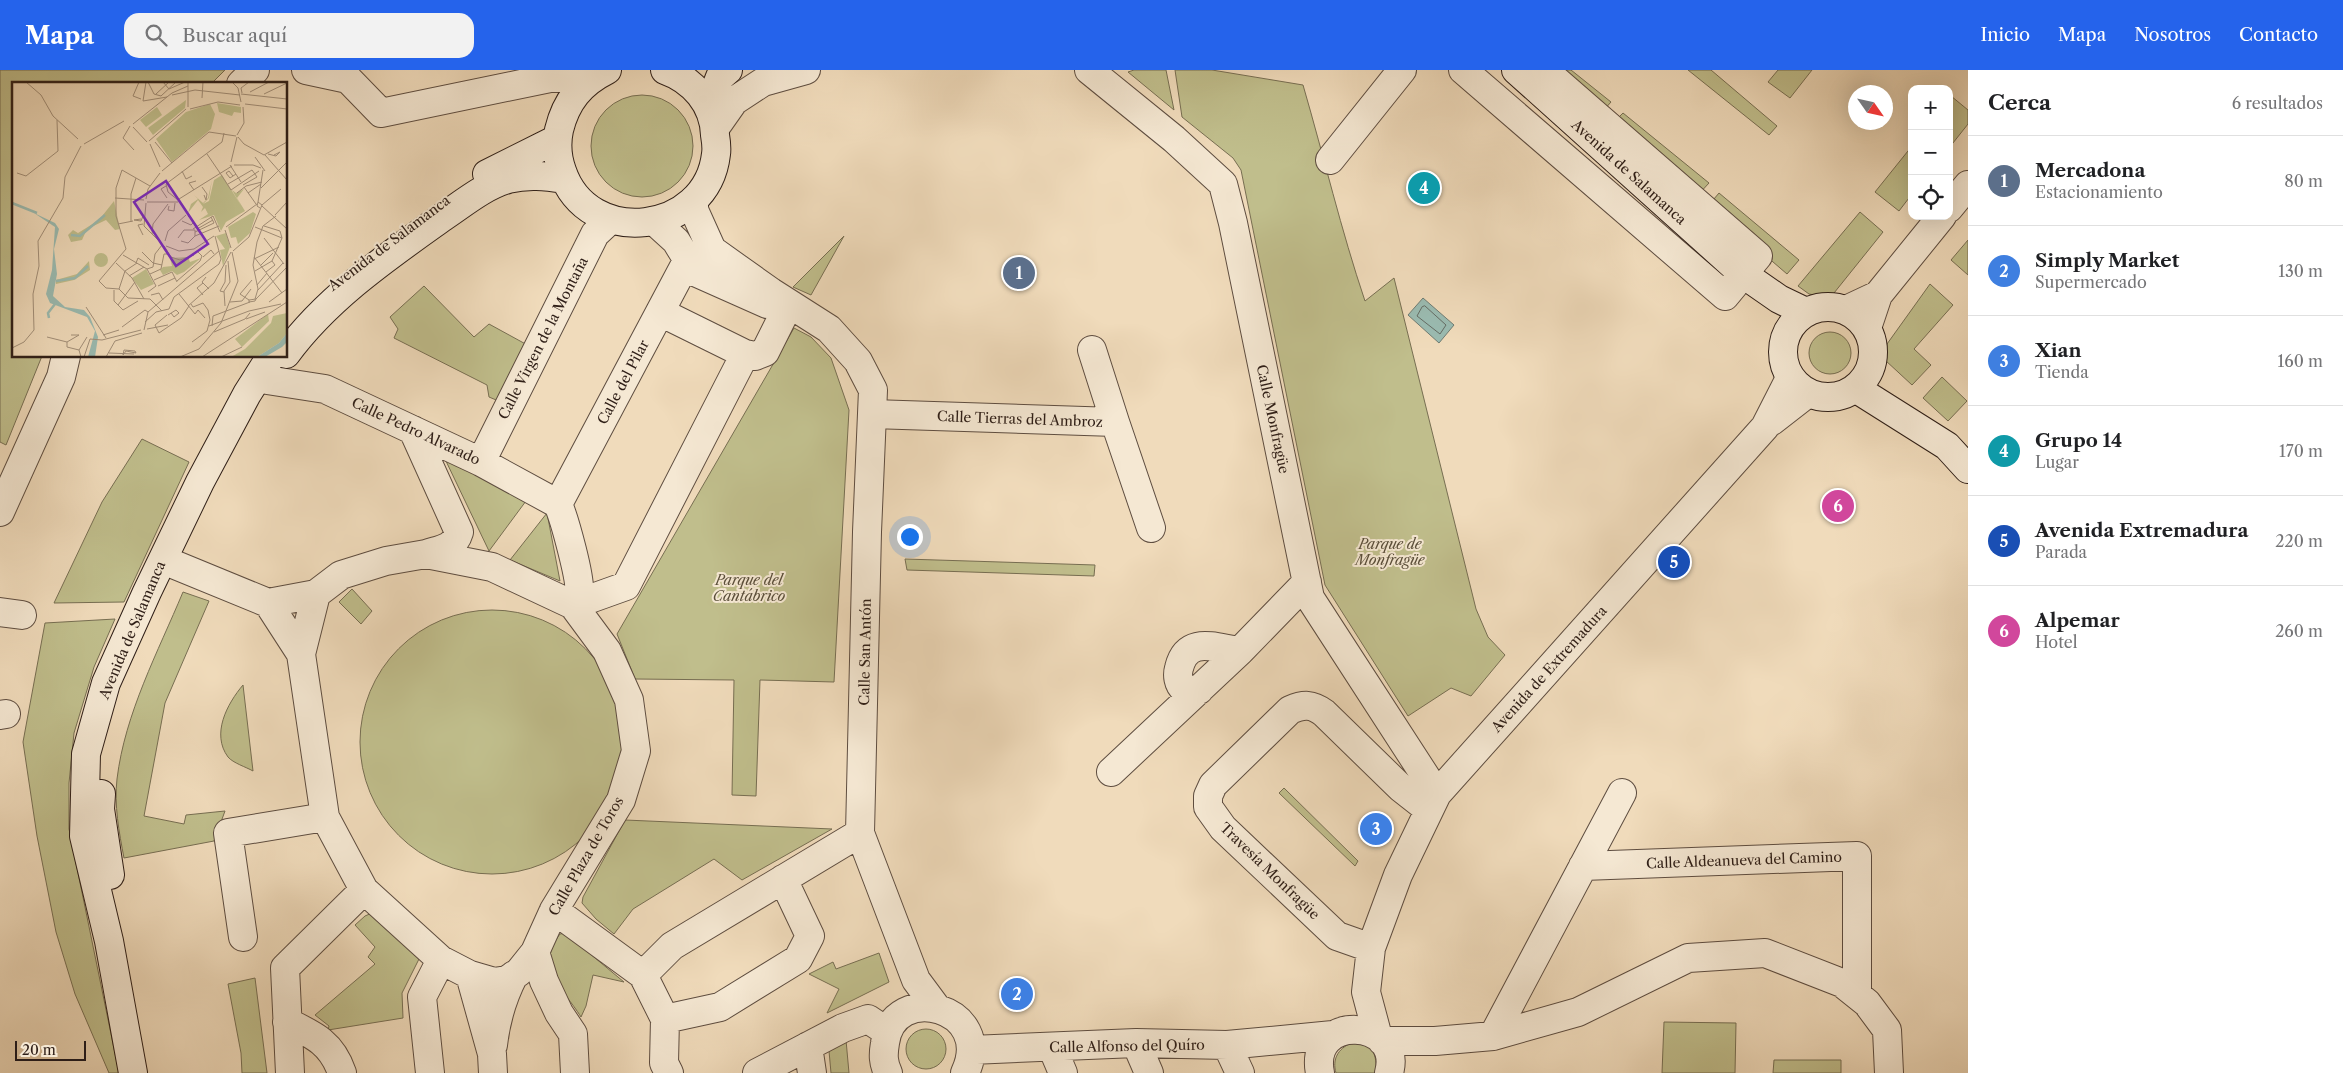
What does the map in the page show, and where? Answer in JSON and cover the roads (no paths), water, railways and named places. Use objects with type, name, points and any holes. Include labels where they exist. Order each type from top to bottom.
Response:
[{"type":"street","points":[[244,82],[255,70]]},
{"type":"street","points":[[306,70],[352,75],[381,112],[550,78],[599,74]]},
{"type":"street","points":[[599,74],[576,92],[563,114],[557,139],[558,159],[565,179],[576,196],[592,210],[610,220],[634,224],[654,221],[677,213],[694,200],[709,178],[716,154],[712,117],[720,77],[728,70]]},
{"type":"street","points":[[712,117],[763,82],[806,70]]},
{"type":"street","name":"Calle Monfragüe","points":[[1089,70],[1174,139],[1222,184],[1233,223],[1310,598],[1433,802]]},
{"type":"street","points":[[1330,160],[1402,70]]},
{"type":"street","points":[[1464,70],[1725,296],[1758,256],[1544,70]]},
{"type":"street","name":"Avenida de Salamanca","points":[[1516,70],[1743,274],[1779,299],[1797,321]]},
{"type":"street","points":[[678,72],[692,86],[712,117]]},
{"type":"street","points":[[550,78],[572,99]]},
{"type":"street","name":"Avenida de Salamanca","points":[[288,333],[320,296],[414,221],[480,178],[557,139]]},
{"type":"street","name":"Avenida de Salamanca","points":[[288,352],[303,331],[348,290],[400,247],[488,186],[508,179],[533,174],[565,179]]},
{"type":"street","points":[[1953,203],[1968,185]]},
{"type":"street","name":"Calle San Antón","points":[[694,200],[694,210],[712,250],[771,292],[829,329],[858,361],[873,390],[867,532],[860,833],[916,980],[936,1007]]},
{"type":"street","name":"Calle Virgen de la Montaña","points":[[481,462],[595,234],[610,220]]},
{"type":"street","points":[[1867,328],[1878,295],[1939,220]]},
{"type":"street","name":"Calle San Antón","points":[[654,221],[676,241],[687,261],[696,272],[829,329]]},
{"type":"street","name":"Calle del Pilar","points":[[558,504],[687,261]]},
{"type":"street","points":[[1846,310],[1878,295]]},
{"type":"street","points":[[1819,307],[1833,307],[1846,310],[1858,318],[1867,328],[1872,341],[1873,354],[1863,377],[1832,397],[1820,397],[1799,386],[1785,367],[1782,354],[1783,342],[1797,321],[1819,307]]},
{"type":"street","points":[[660,312],[745,354],[755,356],[765,352],[786,312]]},
{"type":"street","points":[[1092,350],[1115,422]]},
{"type":"street","points":[[573,605],[626,586],[745,354]]},
{"type":"street","points":[[0,512],[61,377],[66,358]]},
{"type":"street","name":"Avenida de Salamanca","points":[[132,1073],[109,942],[84,836],[86,754],[106,683],[200,482],[247,394],[269,368],[282,358]]},
{"type":"street","name":"Avenida de Salamanca","points":[[148,1073],[137,997],[107,863],[100,809],[103,754],[115,703],[141,631],[269,368]]},
{"type":"street","name":"Calle Pedro Alvarado","points":[[269,368],[325,389],[414,430],[481,462],[558,504]]},
{"type":"street","points":[[1863,377],[1947,446],[1968,469]]},
{"type":"street","name":"Avenida de Extremadura","points":[[1385,1054],[1366,992],[1371,948],[1398,875],[1433,802],[1765,427],[1799,386]]},
{"type":"street","name":"Calle Tierras del Ambroz","points":[[872,414],[1115,422],[1151,528]]},
{"type":"street","points":[[414,430],[459,532],[457,540],[451,546],[426,554]]},
{"type":"street","points":[[558,504],[566,521],[578,581],[579,595],[573,605]]},
{"type":"street","points":[[454,520],[492,567]]},
{"type":"street","name":"Calle Plaza de Toros","points":[[316,594],[341,575],[386,561],[426,554],[492,567],[573,605],[607,651],[629,700],[636,750],[620,800],[554,910],[535,952],[514,975],[503,996],[496,1018],[492,1063]]},
{"type":"street","points":[[173,564],[268,603],[316,594],[300,654]]},
{"type":"street","points":[[1112,772],[1240,651],[1307,582]]},
{"type":"street","points":[[268,603],[300,654],[325,817],[364,890],[441,960],[470,975],[494,982],[506,980],[514,975]]},
{"type":"street","points":[[1199,690],[1184,689],[1179,682],[1178,670],[1187,651],[1193,646],[1201,646],[1240,651]]},
{"type":"street","name":"Travesía Monfragüe","points":[[1371,948],[1336,936],[1223,828],[1208,807],[1208,796],[1213,785],[1290,710],[1301,706],[1314,706],[1324,713],[1401,788],[1433,802]]},
{"type":"street","points":[[1493,1036],[1622,793]]},
{"type":"street","points":[[243,937],[228,833],[325,817]]},
{"type":"street","points":[[643,975],[672,946],[860,833]]},
{"type":"street","name":"Calle Aldeanueva del Camino","points":[[1583,866],[1857,856],[1857,995]]},
{"type":"street","points":[[665,1019],[720,1008],[798,960],[810,936],[783,879]]},
{"type":"street","points":[[290,1073],[284,968],[364,890]]},
{"type":"street","points":[[554,910],[643,975],[665,1019],[664,1063],[669,1073]]},
{"type":"street","points":[[535,952],[544,981],[559,1013],[573,1034],[575,1073]]},
{"type":"street","points":[[1385,1054],[1435,1041],[1493,1036],[1578,1012],[1688,958],[1765,953],[1842,983],[1868,1003],[1887,1030],[1889,1073]]},
{"type":"street","points":[[430,1073],[422,997],[441,960]]},
{"type":"street","points":[[470,975],[492,1063]]},
{"type":"street","points":[[907,1010],[916,980]]},
{"type":"street","name":"Avenida de Extremadura","points":[[1319,1070],[1320,1055],[1325,1044],[1337,1034],[1366,992]]},
{"type":"street","points":[[887,1073],[882,1059],[886,1031],[895,1019],[907,1010],[936,1007],[950,1012],[961,1023],[968,1035],[968,1062]]},
{"type":"street","points":[[757,1073],[843,1028],[868,1020],[886,1031]]},
{"type":"street","points":[[287,1022],[313,1034],[331,1048],[342,1073]]},
{"type":"street","name":"Calle Alfonso del Quíro","points":[[968,1062],[1052,1047],[1136,1043],[1227,1045],[1282,1042],[1337,1034],[1356,1028],[1367,1031],[1385,1054]]},
{"type":"street","points":[[1282,1042],[1319,1070]]},
{"type":"street","points":[[1136,1043],[1148,1073]]},
{"type":"street","points":[[1227,1045],[1240,1073]]},
{"type":"street","points":[[808,1046],[812,1073]]},
{"type":"street","points":[[1052,1047],[1063,1073]]},
{"type":"water","points":[[1423,298],[1454,325],[1439,343],[1408,315]]},
{"type":"place","name":"Grupo 14","points":[[1424,188]]},
{"type":"place","name":"Mercadona","points":[[1019,273]]},
{"type":"place","name":"Alpemar","points":[[1838,506]]},
{"type":"place","name":"Avenida Extremadura","points":[[1674,562]]},
{"type":"place","name":"Xian","points":[[1376,829]]},
{"type":"place","name":"Simply Market","points":[[1017,994]]},
{"type":"park label","name":"Parque de Monfragüe","points":[[1390,552]]},
{"type":"park label","name":"Parque del Cantábrico","points":[[749,588]]}]
